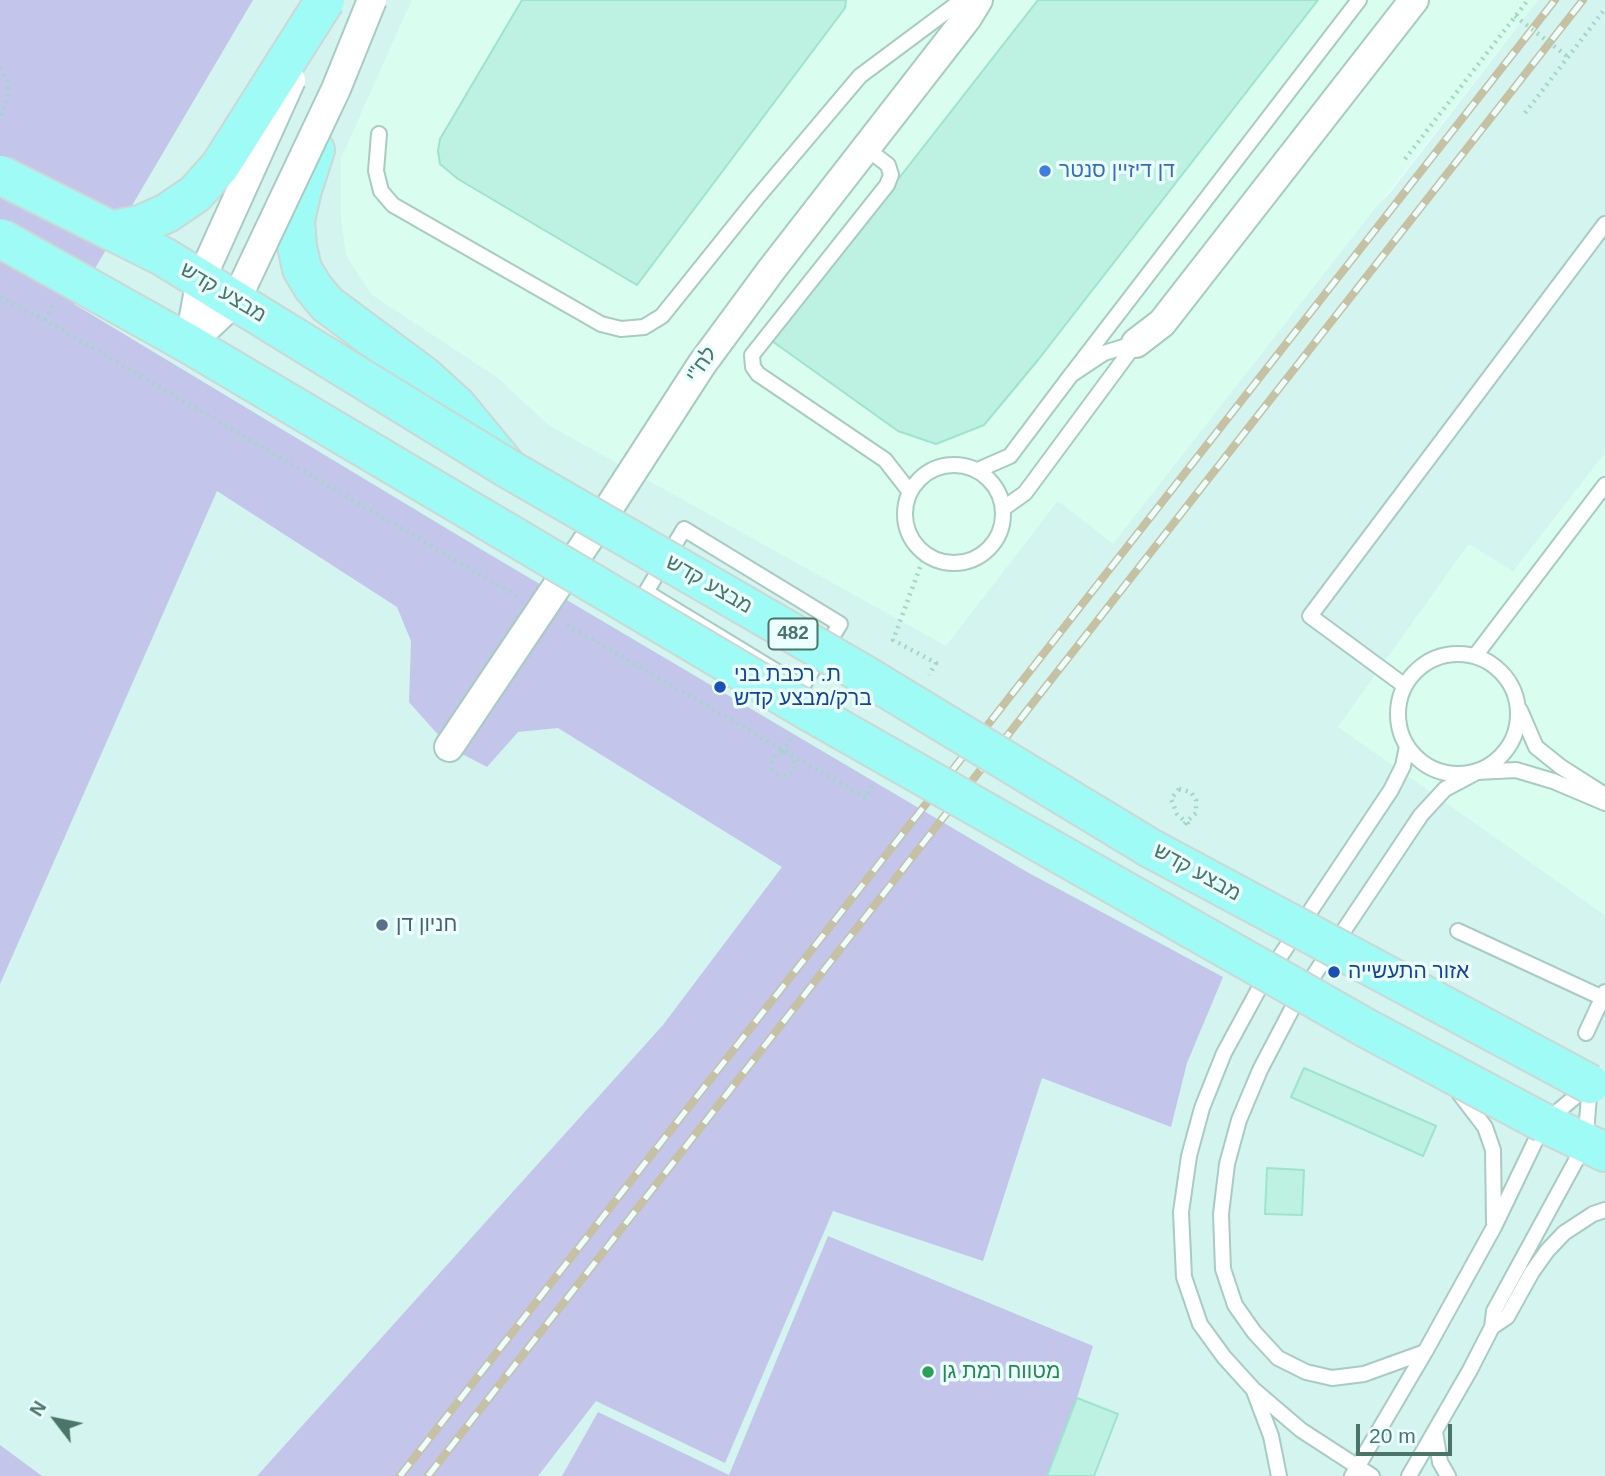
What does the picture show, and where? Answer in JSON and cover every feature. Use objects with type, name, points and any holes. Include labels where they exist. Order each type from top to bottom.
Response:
[{"type":"main road","points":[[113,230],[140,226],[167,213],[195,194],[220,166],[326,0]]},
{"type":"main road","points":[[335,89],[295,220],[302,269],[327,304],[424,376],[457,406],[507,468]]},
{"type":"main road","name":"מבצע קדש","points":[[0,175],[113,230],[201,279],[507,468],[863,674],[1150,848],[1598,1087]]},
{"type":"main road","points":[[0,239],[189,344],[798,705],[1366,1028],[1595,1148]]},
{"type":"street","points":[[189,344],[201,279],[326,0]]},
{"type":"street","points":[[189,344],[236,300],[335,89],[372,0]]},
{"type":"street","name":"לח\"י","points":[[449,747],[702,364],[772,269],[967,18],[978,0]]},
{"type":"street","points":[[1136,343],[1162,323],[1414,0]]},
{"type":"lane","points":[[379,134],[376,171],[381,191],[393,205],[601,324],[621,329],[644,327],[662,316],[755,199],[860,76],[962,0]]},
{"type":"lane","points":[[978,470],[1010,456],[1359,0]]},
{"type":"lane","points":[[866,148],[888,165],[891,174],[887,185],[752,355],[753,368],[884,460],[910,492]]},
{"type":"lane","points":[[1405,686],[1310,616],[1605,225]]},
{"type":"lane","points":[[1071,374],[1104,353],[1136,343]]},
{"type":"lane","points":[[1004,508],[1025,494],[1136,343]]},
{"type":"lane","points":[[947,465],[963,465],[978,470],[999,492],[1004,508],[1003,524],[997,540],[986,552],[972,560],[956,563],[940,561],[925,554],[908,532],[905,519],[910,492],[926,475],[947,465]]},
{"type":"lane","points":[[1475,656],[1605,485]]},
{"type":"lane","points":[[684,529],[840,624],[803,687],[646,592],[659,570],[684,529]]},
{"type":"lane","points":[[594,531],[659,570]]},
{"type":"lane","points":[[1605,795],[1561,768],[1536,747],[1514,690],[1504,675],[1491,663],[1458,653],[1442,656],[1427,662],[1405,686],[1398,716],[1400,732],[1420,762],[1438,772],[1457,775],[1516,770],[1553,781],[1605,803]]},
{"type":"lane","points":[[1425,1352],[1364,1374],[1332,1378],[1306,1372],[1278,1358],[1254,1332],[1235,1305],[1223,1269],[1221,1214],[1227,1164],[1239,1120],[1259,1070],[1294,1005],[1421,814],[1445,789],[1496,762],[1510,746],[1518,727],[1518,706]]},
{"type":"lane","points":[[1372,1476],[1355,1471],[1253,1389],[1224,1357],[1200,1324],[1184,1277],[1181,1212],[1189,1156],[1202,1108],[1224,1053],[1261,985],[1391,790],[1403,766],[1407,746]]},
{"type":"lane","points":[[1458,930],[1604,996],[1587,1033]]},
{"type":"lane","points":[[1427,1059],[1469,1104],[1485,1127],[1493,1150],[1494,1227]]},
{"type":"lane","points":[[1355,1471],[1494,1227],[1544,1123],[1598,1087]]},
{"type":"lane","points":[[1409,1476],[1492,1327],[1507,1317],[1526,1269],[1595,1148],[1598,1087]]},
{"type":"lane","points":[[1526,1269],[1564,1233],[1593,1214],[1605,1210]]},
{"type":"lane","points":[[1253,1389],[1271,1436],[1279,1476]]},
{"type":"lane","points":[[1435,1432],[1440,1462],[1448,1476]]},
{"type":"path","points":[[1405,159],[1528,0]]},
{"type":"path","points":[[1525,113],[1605,9]]},
{"type":"path","points":[[1516,16],[1568,57]]},
{"type":"path","points":[[0,68],[8,82],[8,97],[0,116]]},
{"type":"path","points":[[0,297],[45,320],[541,610]]},
{"type":"path","points":[[925,554],[893,640],[936,663]]},
{"type":"path","points":[[782,752],[773,759],[772,766],[776,773],[783,776],[790,774],[795,768],[794,760],[789,754]]},
{"type":"path","points":[[1150,848],[1191,820],[1196,813],[1196,800],[1191,792],[1179,789],[1171,799],[1177,814],[1188,824],[1189,835]]},
{"type":"shaded area","points":[[0,0],[412,0],[341,159],[371,294],[497,377],[550,426],[1058,501],[1070,509],[1390,193],[1538,0],[1605,0],[1605,453],[1513,572],[1468,545],[1339,726],[1605,915],[1605,1476],[0,1476]]},
{"type":"shaded area","points":[[0,0],[253,0],[74,304],[489,554],[1027,872],[1223,977],[1187,1063],[1171,1127],[1042,1078],[983,1261],[833,1211],[725,1463],[596,1401],[538,1476],[257,1476],[663,1025],[782,867],[558,728],[518,732],[487,767],[449,747],[409,702],[411,641],[397,607],[217,491],[0,984]]},
{"type":"shaded area","points":[[412,0],[1538,0],[1113,544],[1058,501],[946,646],[550,426],[497,377],[371,294],[346,256],[341,219],[341,159]]},
{"type":"shaded area","points":[[1605,453],[1605,915],[1338,727],[1469,544],[1514,572]]},
{"type":"shaded area","name":"מטווח רמת גן","points":[[828,1236],[1093,1346],[1077,1398],[1047,1476],[562,1476],[598,1412],[729,1475]]},
{"type":"shaded area","points":[[0,1445],[42,1476],[0,1476]]},
{"type":"building","points":[[522,0],[846,0],[845,8],[637,285],[458,179],[440,164],[440,139]]},
{"type":"building","name":"דן דיזיין סנטר","points":[[1038,0],[1318,0],[1038,360],[984,425],[936,444],[898,431],[772,341]]},
{"type":"building","points":[[1304,1068],[1436,1126],[1423,1156],[1291,1097]]},
{"type":"building","points":[[1267,1168],[1304,1170],[1302,1215],[1265,1214]]},
{"type":"building","points":[[1077,1398],[1118,1414],[1094,1476],[1047,1476]]},
{"type":"railway","points":[[400,1476],[1555,0]]},
{"type":"railway","points":[[428,1476],[1583,0]]},
{"type":"place","name":"דן דיזיין סנטר","points":[[1045,171]]},
{"type":"place","name":"ת. רכבת בני ברק/מבצע קדש","points":[[720,687]]},
{"type":"place","name":"חניון דן","points":[[382,925]]},
{"type":"place","name":"אזור התעשייה","points":[[1334,972]]},
{"type":"place","name":"מטווח רמת גן","points":[[928,1372]]}]
